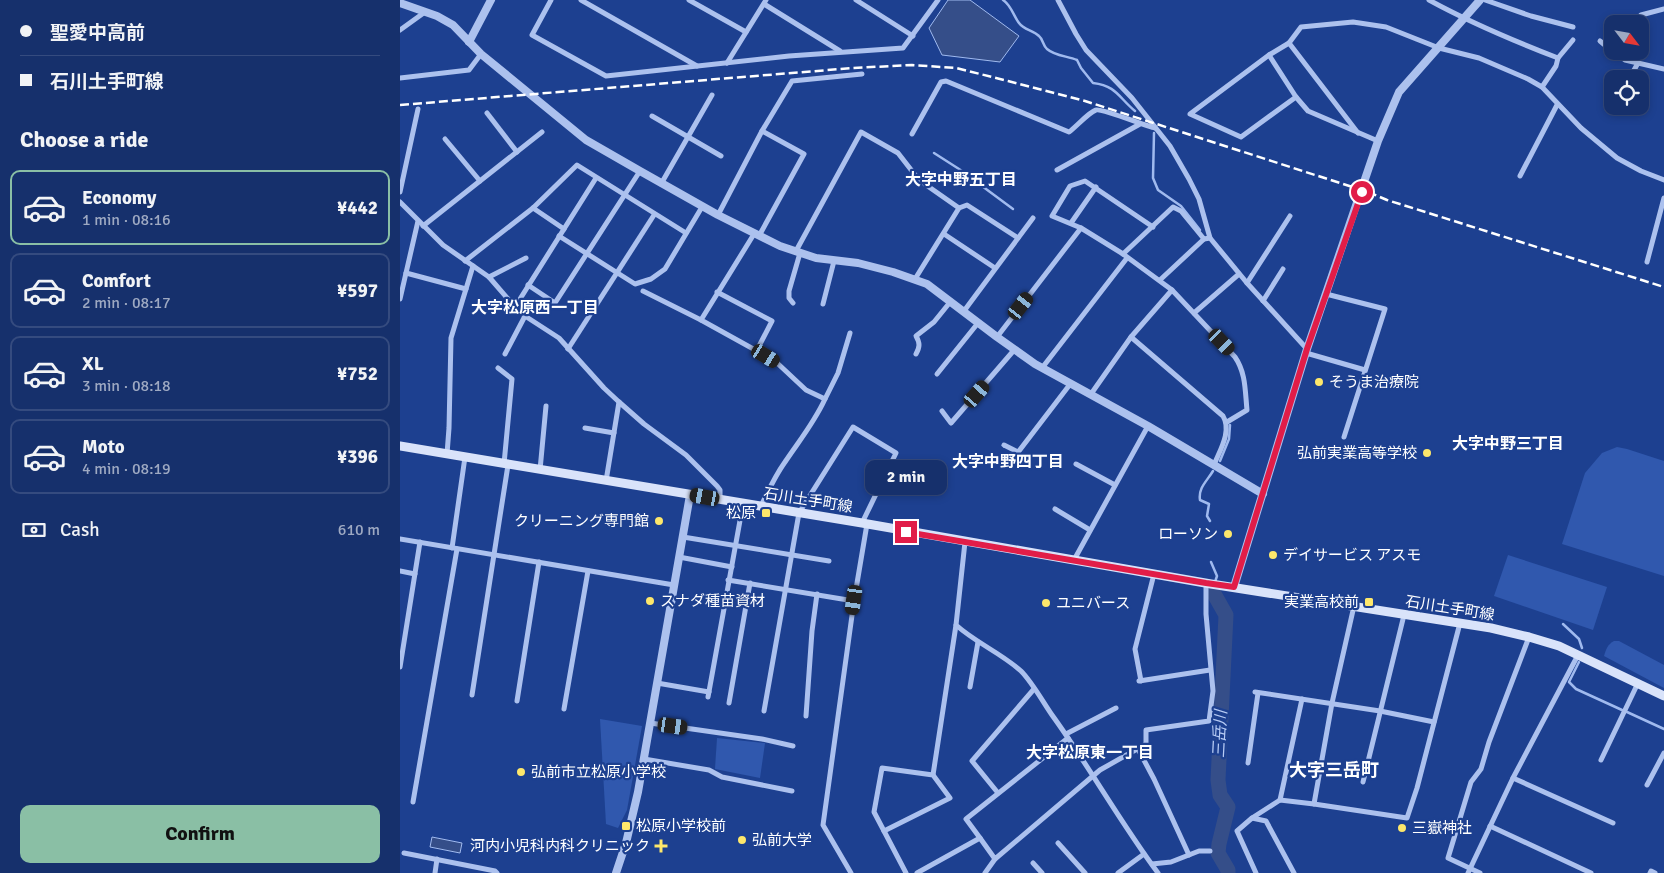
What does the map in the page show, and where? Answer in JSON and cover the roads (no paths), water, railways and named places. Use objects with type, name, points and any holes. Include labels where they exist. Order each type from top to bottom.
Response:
[{"type":"main road","name":"石川土手町線","points":[[400,446],[1208,584],[1460,623],[1529,637],[1559,646],[1664,696]]},
{"type":"street","points":[[469,42],[491,0]]},
{"type":"street","points":[[551,0],[532,35],[606,76],[841,51],[903,48],[938,0]]},
{"type":"street","points":[[581,0],[697,66]]},
{"type":"street","points":[[689,0],[746,32]]},
{"type":"street","points":[[856,0],[912,36]]},
{"type":"street","points":[[1058,0],[1086,50],[1132,98],[1170,146],[1199,199],[1207,239]]},
{"type":"street","points":[[1429,0],[1464,19],[1558,58]]},
{"type":"street","points":[[1234,587],[1306,351],[1378,141],[1400,92],[1480,0]]},
{"type":"street","points":[[1485,0],[1531,16],[1573,27]]},
{"type":"street","points":[[727,63],[765,2],[841,51]]},
{"type":"street","points":[[400,3],[437,16],[453,25],[481,54],[586,140],[661,184],[756,235],[798,252],[834,261],[858,263],[915,278],[936,290],[997,337],[1042,368],[1148,426],[1262,494]]},
{"type":"street","points":[[1641,15],[1664,8]]},
{"type":"street","points":[[400,30],[425,12]]},
{"type":"street","points":[[1296,97],[1240,137],[1190,114],[1269,55],[1289,43],[1301,27],[1353,22],[1386,28],[1439,48],[1479,58],[1528,79],[1542,87],[1557,105],[1617,158],[1641,171],[1664,180]]},
{"type":"street","points":[[1542,87],[1556,66],[1558,58],[1573,40]]},
{"type":"street","points":[[1600,41],[1604,44]]},
{"type":"street","points":[[1289,43],[1358,133]]},
{"type":"street","points":[[400,78],[469,70],[481,54]]},
{"type":"street","points":[[1269,55],[1296,97],[1308,111],[1378,141]]},
{"type":"street","points":[[1625,60],[1664,69]]},
{"type":"street","points":[[1634,70],[1638,63]]},
{"type":"street","points":[[718,215],[762,131],[792,81],[862,74]]},
{"type":"street","points":[[912,134],[941,82],[946,81],[1069,132],[1094,110],[1101,110],[1156,128]]},
{"type":"street","points":[[661,184],[712,94]]},
{"type":"street","points":[[1520,176],[1557,105]]},
{"type":"street","points":[[400,192],[418,109]]},
{"type":"street","points":[[487,113],[517,152]]},
{"type":"street","points":[[652,116],[721,156]]},
{"type":"street","points":[[1057,170],[1140,124]]},
{"type":"street","points":[[701,320],[756,235],[804,154],[762,131]]},
{"type":"street","points":[[423,226],[542,132]]},
{"type":"street","points":[[793,303],[789,298],[789,291],[798,252],[861,132],[898,153],[919,180],[959,208]]},
{"type":"street","points":[[445,139],[480,181]]},
{"type":"street","points":[[465,261],[533,208],[577,165],[654,215],[686,233]]},
{"type":"street","points":[[528,285],[555,303],[640,171]]},
{"type":"street","points":[[514,307],[596,178]]},
{"type":"street","points":[[1153,227],[1085,181],[1070,186],[1052,216],[1081,228],[1160,280],[1172,290],[1235,356],[1244,376],[1247,410],[1227,422]]},
{"type":"street","points":[[1072,223],[1096,187]]},
{"type":"street","points":[[1647,262],[1664,198]]},
{"type":"street","points":[[400,202],[443,245],[489,277],[514,307],[559,338],[619,402],[644,424],[686,455],[717,486],[720,490],[720,500]]},
{"type":"street","points":[[915,278],[959,208],[967,205],[1018,238]]},
{"type":"street","points":[[560,236],[635,284],[651,279],[665,269],[702,207]]},
{"type":"street","points":[[1042,368],[1125,256],[1174,207],[1181,211],[1240,274],[1306,351],[1365,370]]},
{"type":"street","points":[[533,208],[564,228]]},
{"type":"street","points":[[568,349],[654,215]]},
{"type":"street","points":[[1247,283],[1290,216]]},
{"type":"street","points":[[964,312],[1033,218]]},
{"type":"street","points":[[400,299],[418,221]]},
{"type":"street","points":[[997,337],[1081,228]]},
{"type":"street","points":[[944,234],[995,268]]},
{"type":"street","points":[[1160,280],[1207,239]]},
{"type":"street","points":[[489,277],[526,258]]},
{"type":"street","points":[[824,304],[834,261]]},
{"type":"street","points":[[446,454],[449,428],[451,338],[473,266]]},
{"type":"street","points":[[1263,301],[1283,269]]},
{"type":"street","points":[[406,272],[466,290]]},
{"type":"street","points":[[1194,313],[1240,274]]},
{"type":"street","points":[[1091,394],[1131,337],[1172,290]]},
{"type":"street","points":[[643,291],[758,350],[776,361],[806,390],[825,399]]},
{"type":"street","points":[[718,292],[772,321],[758,350]]},
{"type":"street","points":[[1326,294],[1385,309],[1344,437]]},
{"type":"street","points":[[916,354],[919,342],[916,336],[934,322],[951,302]]},
{"type":"street","points":[[505,354],[525,316]]},
{"type":"street","points":[[936,374],[978,323]]},
{"type":"street","points":[[760,507],[784,463],[812,426],[838,373],[850,332]]},
{"type":"street","points":[[1131,337],[1223,416],[1227,422],[1224,444],[1214,465]]},
{"type":"street","points":[[942,410],[951,424],[1015,349]]},
{"type":"street","points":[[472,695],[506,464],[512,379],[498,368]]},
{"type":"street","points":[[1008,464],[1071,383]]},
{"type":"street","points":[[606,481],[619,402]]},
{"type":"street","points":[[540,470],[546,406]]},
{"type":"street","points":[[1073,561],[1148,426]]},
{"type":"street","points":[[764,711],[799,513],[853,427],[896,453],[865,524],[823,825],[851,873]]},
{"type":"street","points":[[585,428],[614,433]]},
{"type":"street","points":[[1004,445],[1018,452]]},
{"type":"street","points":[[413,802],[455,548],[466,457]]},
{"type":"street","points":[[1076,464],[1115,485]]},
{"type":"street","points":[[616,873],[632,820],[644,759],[690,495]]},
{"type":"street","points":[[657,682],[708,695],[728,580],[737,545],[744,504]]},
{"type":"street","points":[[1054,509],[1090,530]]},
{"type":"street","points":[[683,537],[829,561]]},
{"type":"street","points":[[400,539],[674,585]]},
{"type":"street","points":[[400,667],[420,542]]},
{"type":"street","points":[[884,832],[950,798],[933,775],[956,625],[965,542]]},
{"type":"street","points":[[679,557],[732,567]]},
{"type":"street","points":[[517,701],[539,562]]},
{"type":"street","points":[[564,710],[588,570]]},
{"type":"street","points":[[400,571],[415,574]]},
{"type":"street","points":[[1154,574],[1135,649],[1139,681],[1210,670]]},
{"type":"street","points":[[728,580],[854,600]]},
{"type":"street","points":[[729,703],[750,583]]},
{"type":"street","points":[[985,873],[995,859],[1100,770],[1146,744],[1146,730],[1209,721],[1213,691],[1206,614],[1208,584]]},
{"type":"street","points":[[806,716],[812,632],[817,594]]},
{"type":"street","points":[[1314,804],[1332,704],[1354,606]]},
{"type":"street","points":[[1363,782],[1404,614]]},
{"type":"street","points":[[1256,873],[1237,831],[1252,818],[1280,800],[1406,818],[1417,788],[1460,623]]},
{"type":"street","points":[[956,625],[978,642],[1001,655],[1022,673],[1067,736],[1158,873]]},
{"type":"street","points":[[1480,873],[1469,871],[1448,858],[1471,782],[1481,769],[1489,742],[1529,637]]},
{"type":"street","points":[[970,687],[978,642]]},
{"type":"street","points":[[1469,871],[1513,778],[1578,655]]},
{"type":"street","points":[[1601,760],[1638,684]]},
{"type":"street","points":[[998,794],[972,761],[1034,689]]},
{"type":"street","points":[[1248,763],[1256,692],[1434,722]]},
{"type":"street","points":[[1280,800],[1302,699]]},
{"type":"street","points":[[995,859],[966,818],[998,794],[1067,736],[1116,708]]},
{"type":"street","points":[[650,723],[762,739],[793,746]]},
{"type":"street","points":[[1138,749],[1189,855]]},
{"type":"street","points":[[1647,785],[1664,752]]},
{"type":"street","points":[[644,759],[709,770],[722,777],[792,791]]},
{"type":"street","points":[[906,873],[874,812],[882,768],[933,775]]},
{"type":"street","points":[[1513,778],[1613,823]]},
{"type":"street","points":[[1252,818],[1266,821],[1294,873]]},
{"type":"street","points":[[1490,826],[1591,873]]},
{"type":"street","points":[[917,873],[980,838]]},
{"type":"street","points":[[1058,842],[1085,873]]},
{"type":"street","points":[[1152,864],[1171,862],[1199,851],[1210,850]]},
{"type":"street","points":[[404,853],[495,871],[497,873]]},
{"type":"street","points":[[1118,873],[1144,854]]},
{"type":"street","points":[[435,873],[437,859]]},
{"type":"street","points":[[1033,863],[1042,873]]},
{"type":"street","points":[[1650,873],[1651,871],[1654,873]]},
{"type":"waterway","points":[[1003,0],[1021,25],[1039,36],[1047,49],[1077,60],[1093,83],[1112,89],[1135,111]]},
{"type":"waterway","points":[[1154,133],[1153,178],[1158,190],[1181,206],[1200,230]]},
{"type":"waterway","points":[[934,153],[1013,209]]},
{"type":"waterway","points":[[1220,461],[1229,439],[1230,425]]},
{"type":"waterway","points":[[1210,521],[1207,516],[1209,504],[1200,500],[1200,492],[1213,471]]},
{"type":"waterway","points":[[1211,562],[1217,576],[1215,582]]},
{"type":"waterway","name":"三岳川","points":[[1213,592],[1226,615],[1218,780],[1220,795],[1228,807],[1218,853],[1228,873]]},
{"type":"waterway","points":[[1563,624],[1579,639],[1582,648]]},
{"type":"waterway","points":[[1579,662],[1569,682],[1576,689],[1622,710]]},
{"type":"waterway","points":[[1627,712],[1664,729]]},
{"type":"railway","points":[[400,105],[853,68],[912,65],[956,68],[1085,101],[1368,192],[1387,200],[1664,287]]},
{"type":"place","name":"そうま治療院","points":[[1319,382]]},
{"type":"place","name":"弘前実業高等学校","points":[[1427,453]]},
{"type":"place","name":"松原","points":[[766,513]]},
{"type":"place","name":"クリーニング専門館","points":[[659,521]]},
{"type":"place","name":"ローソン","points":[[1228,534]]},
{"type":"place","name":"デイサービス アスモ","points":[[1273,555]]},
{"type":"place","name":"スナダ種苗資材","points":[[650,601]]},
{"type":"place","name":"実業高校前","points":[[1369,602]]},
{"type":"place","name":"ユニバース","points":[[1046,603]]},
{"type":"place","name":"弘前市立松原小学校","points":[[521,772]]},
{"type":"place","name":"松原小学校前","points":[[626,826]]},
{"type":"place","name":"三嶽神社","points":[[1402,828]]},
{"type":"place","name":"弘前大学","points":[[742,840]]},
{"type":"place","name":"河内小児科内科クリニック","points":[[661,846]]},
{"type":"district","name":"大字中野五丁目","points":[[961,180]]},
{"type":"district","name":"大字松原西一丁目","points":[[535,308]]},
{"type":"district","name":"大字中野三丁目","points":[[1508,444]]},
{"type":"district","name":"大字中野四丁目","points":[[1008,462]]},
{"type":"district","name":"大字松原東一丁目","points":[[1090,753]]},
{"type":"district","name":"大字三岳町","points":[[1334,770]]}]
